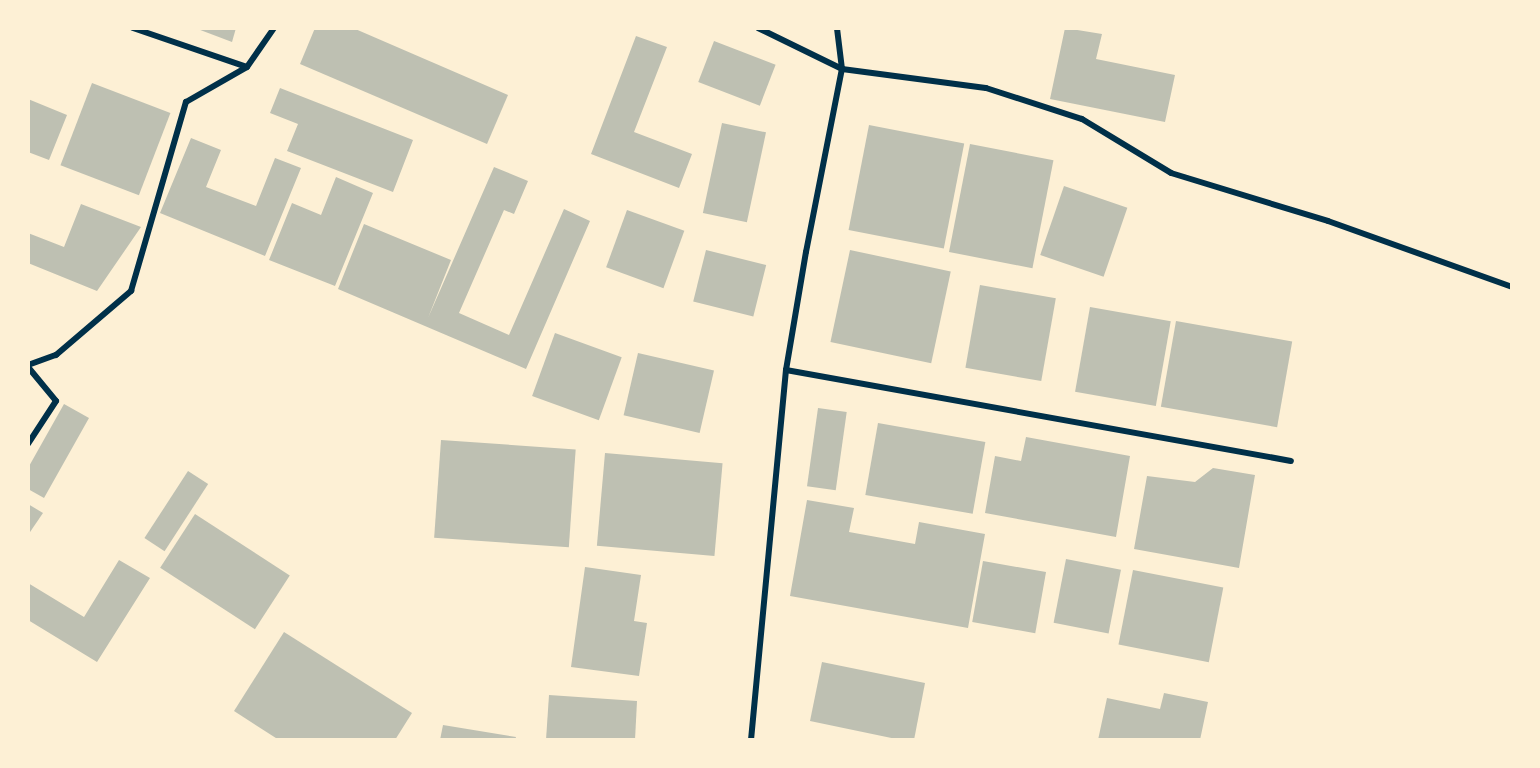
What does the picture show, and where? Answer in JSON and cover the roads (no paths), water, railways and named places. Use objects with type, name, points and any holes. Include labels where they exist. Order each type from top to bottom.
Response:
[{"type":"street","points":[[133,28],[247,67]]},
{"type":"street","points":[[28,444],[56,401],[28,366],[56,355],[130,291],[186,102],[247,67],[274,28]]},
{"type":"street","points":[[758,28],[842,69],[916,77],[997,91],[1082,119],[1172,173],[1328,221],[1512,287]]},
{"type":"street","points":[[751,740],[786,370],[806,252],[842,69],[837,28]]},
{"type":"street","points":[[786,370],[1291,461]]}]
